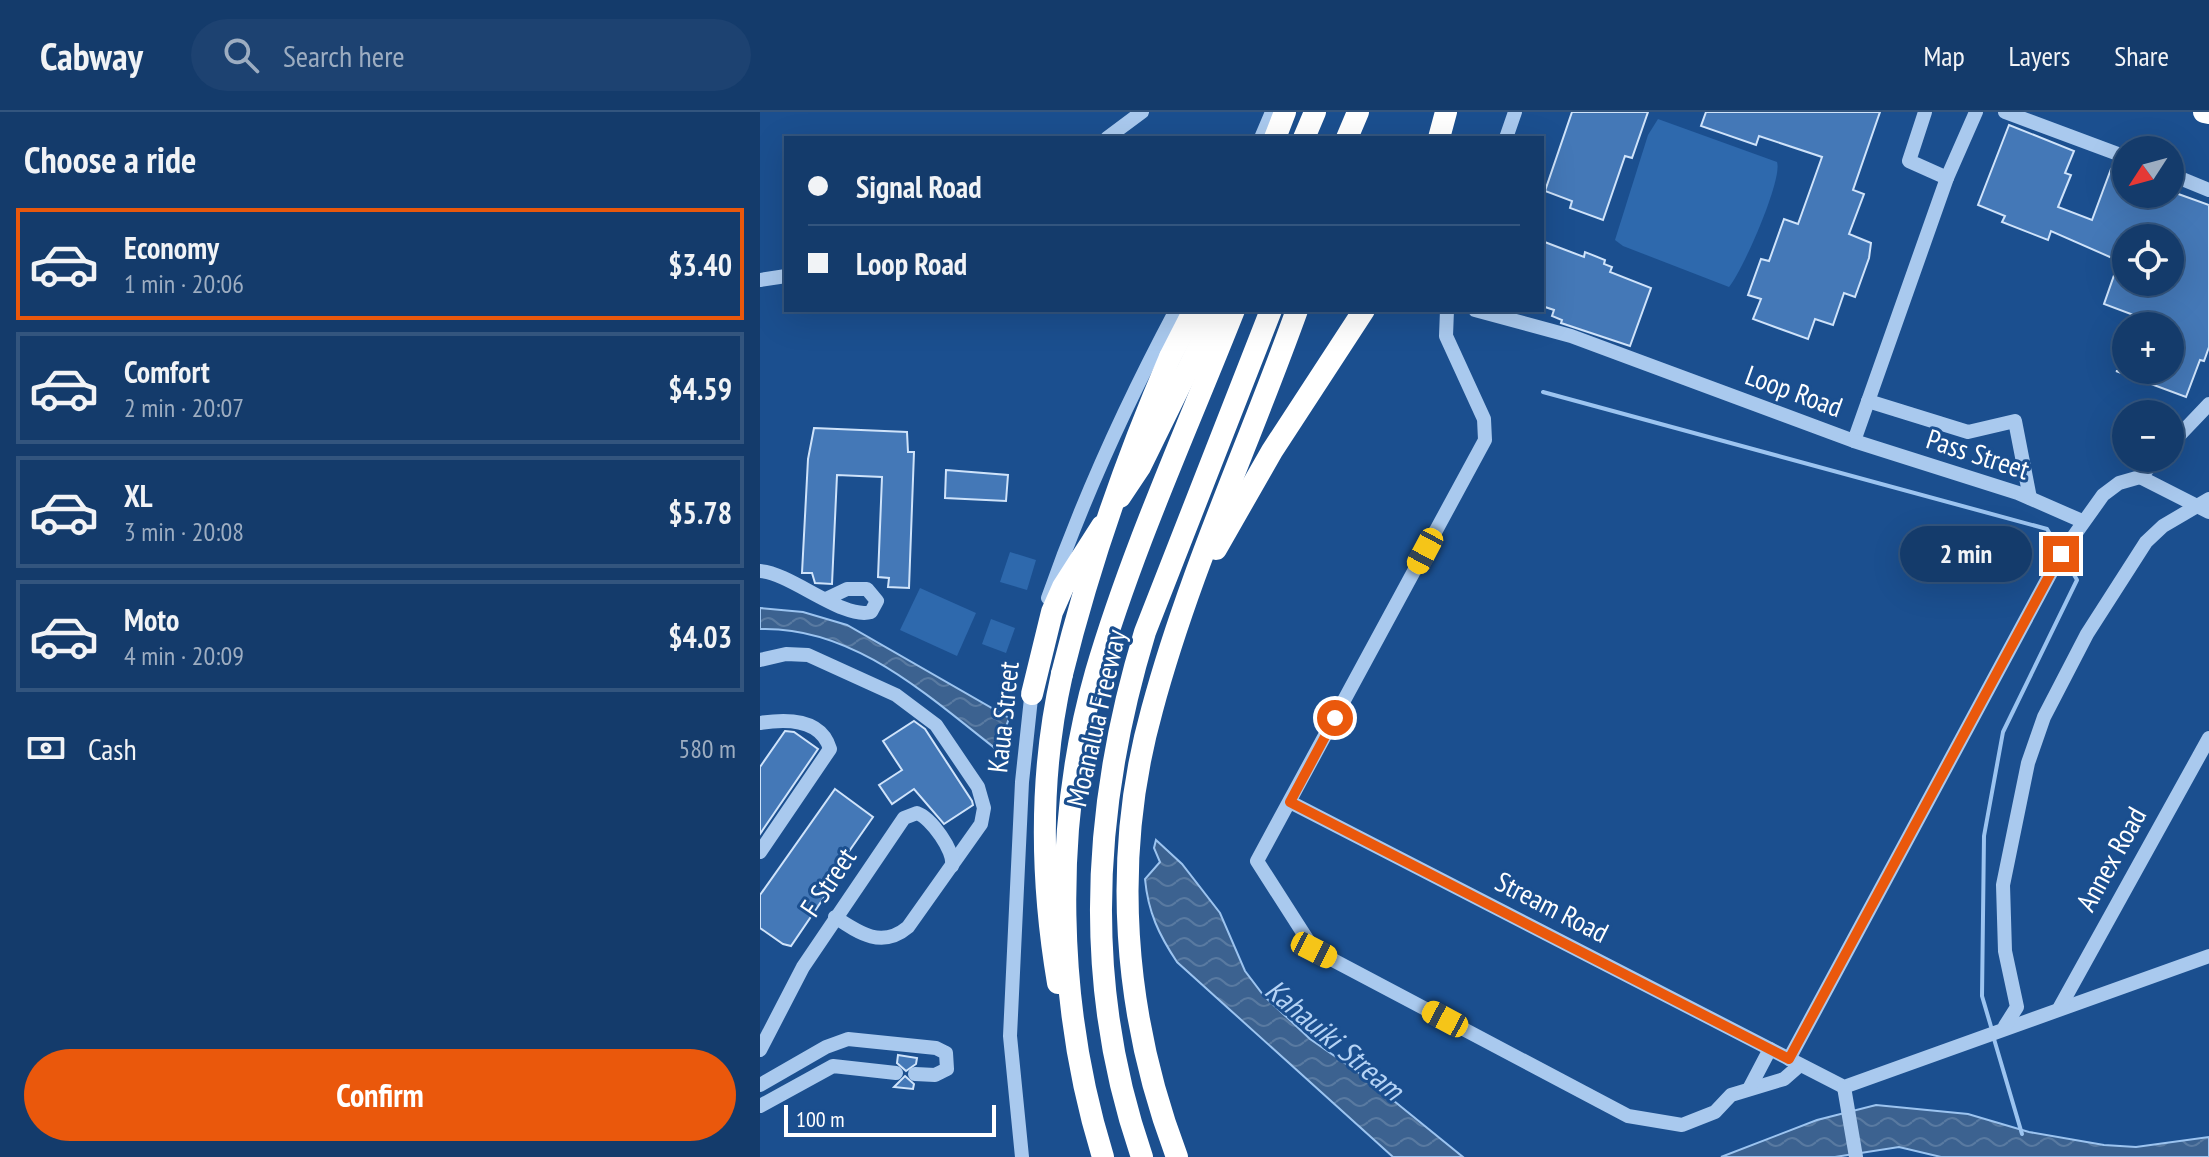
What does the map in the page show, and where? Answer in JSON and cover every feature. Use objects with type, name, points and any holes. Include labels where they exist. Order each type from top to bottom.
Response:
[{"type":"highway","points":[[1276,136],[1285,112]]},
{"type":"highway","points":[[1305,136],[1315,112]]},
{"type":"highway","points":[[1348,136],[1358,112]]},
{"type":"highway","points":[[1440,136],[1446,112]]},
{"type":"highway","points":[[1096,1135],[1075,1060],[1050,935],[1047,785],[1053,715],[1099,538],[1131,446],[1193,312]]},
{"type":"highway","points":[[1032,694],[1048,624],[1063,587],[1140,467],[1216,312]]},
{"type":"highway","name":"Moanalua Freeway","points":[[1103,1157],[1077,1032],[1067,928],[1068,843],[1078,755],[1112,624],[1233,312]]},
{"type":"highway","name":"Moanalua Freeway","points":[[1142,1157],[1121,1084],[1103,985],[1100,881],[1109,779],[1145,632],[1270,312]]},
{"type":"highway","points":[[1176,1153],[1140,1032],[1130,966],[1128,894],[1141,762],[1151,712],[1215,519],[1296,312]]},
{"type":"highway","points":[[1184,611],[1272,451],[1363,312]]},
{"type":"street","points":[[1110,136],[1142,112]]},
{"type":"street","points":[[1262,136],[1272,112]]},
{"type":"street","points":[[1507,136],[1515,112]]},
{"type":"street","points":[[1925,112],[1909,161],[1947,178]]},
{"type":"street","name":"Loop Road","points":[[1482,312],[1571,336],[1854,441],[1947,178],[1976,112]]},
{"type":"street","points":[[2005,112],[2112,152]]},
{"type":"street","points":[[2184,180],[2209,190]]},
{"type":"street","points":[[760,280],[784,276]]},
{"type":"street","name":"Kaua Street","points":[[1022,1157],[1010,1036],[1022,782],[1044,610],[1073,526],[1125,406],[1175,312]]},
{"type":"street","points":[[1447,312],[1446,336],[1484,419],[1485,440],[1257,861],[1314,950],[1628,1116],[1682,1125],[1715,1112],[1727,1098],[1776,1082],[1794,1062],[2061,554],[2082,521],[2112,488],[2140,477],[2145,472]]},
{"type":"street","points":[[1868,401],[1968,432],[2015,421],[2030,498]]},
{"type":"street","points":[[2184,430],[2209,404]]},
{"type":"street","name":"Pass Street","points":[[1854,441],[2030,498],[2082,521]]},
{"type":"street","points":[[2140,477],[2206,506]]},
{"type":"street","points":[[2001,1029],[2013,1017],[2017,1007],[2003,933],[2005,868],[2028,763],[2044,717],[2087,634],[2146,542],[2163,526],[2206,506]]},
{"type":"street","points":[[760,571],[782,575],[794,585],[826,599]]},
{"type":"street","points":[[760,660],[786,654],[818,658],[896,695],[936,725],[978,787],[983,801],[981,824],[914,921],[894,937],[872,938],[835,917]]},
{"type":"street","points":[[760,852],[830,752],[825,738],[801,722],[790,718],[767,722]]},
{"type":"street","name":"Annex Road","points":[[2060,1007],[2209,738]]},
{"type":"street","name":"Stream Road","points":[[1290,802],[1794,1062]]},
{"type":"street","name":"F Street","points":[[760,1050],[803,967],[908,815],[917,813],[926,818],[953,858],[952,866]]},
{"type":"street","points":[[1794,1062],[1844,1087],[2209,956]]},
{"type":"street","points":[[760,1085],[826,1047],[848,1039],[936,1048],[946,1053],[949,1062],[941,1074],[915,1074]]},
{"type":"street","points":[[1749,1089],[1770,1049]]},
{"type":"street","points":[[760,1106],[833,1066],[896,1073]]},
{"type":"street","points":[[1844,1087],[1856,1157]]},
{"type":"shaded area","points":[[1658,119],[1777,162],[1768,205],[1729,287],[1623,246],[1615,240],[1648,135]]},
{"type":"shaded area","points":[[1010,552],[1036,560],[1027,590],[1000,582]]},
{"type":"shaded area","points":[[920,588],[976,613],[957,656],[900,630]]},
{"type":"shaded area","points":[[991,619],[1015,628],[1006,653],[982,644]]},
{"type":"water","points":[[760,608],[803,612],[847,625],[1009,718],[1004,733],[1005,756],[921,691],[861,653],[795,631],[760,629]]},
{"type":"water","points":[[1156,840],[1182,864],[1220,913],[1245,971],[1264,996],[1310,1039],[1362,1075],[1463,1157],[1393,1157],[1177,962],[1155,923],[1146,891],[1145,879],[1160,862],[1154,848]]},
{"type":"water","points":[[1876,1105],[1968,1114],[2029,1132],[2104,1145],[2136,1147],[2209,1137],[2209,1157],[1941,1157],[1899,1147],[1835,1157],[1721,1157],[1817,1120]]},
{"type":"building","points":[[1572,112],[1648,112],[1632,158],[1625,156],[1603,220],[1570,208],[1572,201],[1545,191]]},
{"type":"building","points":[[1706,112],[1880,112],[1853,190],[1864,194],[1849,234],[1871,243],[1869,258],[1855,297],[1844,293],[1833,325],[1815,319],[1808,339],[1753,319],[1761,299],[1748,295],[1761,259],[1769,261],[1784,219],[1798,224],[1822,157],[1759,136],[1756,145],[1701,126]]},
{"type":"building","points":[[2009,125],[2074,151],[2065,173],[2071,175],[2058,207],[2092,220],[2111,169],[2112,208],[2184,208],[2184,196],[2209,205],[2209,347],[2204,361],[2200,360],[2186,397],[2151,384],[2184,384],[2184,312],[2126,312],[2104,304],[2112,281],[2112,296],[2184,296],[2184,224],[2112,224],[2112,258],[2051,231],[2048,240],[2002,222],[2005,216],[1978,205]]},
{"type":"building","points":[[1544,242],[1584,257],[1585,252],[1605,260],[1604,264],[1612,267],[1610,272],[1651,288],[1630,346],[1561,323],[1562,320],[1552,316],[1554,310],[1544,307]]},
{"type":"building","points":[[814,428],[907,432],[908,452],[914,452],[909,588],[888,587],[889,578],[878,577],[882,477],[837,475],[832,584],[815,583],[812,573],[802,573],[808,459]]},
{"type":"building","points":[[946,470],[1008,475],[1006,501],[945,498]]},
{"type":"building","points":[[914,721],[925,729],[972,801],[973,805],[944,824],[914,789],[892,804],[879,785],[902,770],[883,741]]},
{"type":"building","points":[[785,731],[794,732],[818,749],[760,834],[760,767]]},
{"type":"building","points":[[835,789],[873,817],[822,890],[827,893],[791,946],[783,944],[760,928],[760,895]]},
{"type":"building","points":[[898,1055],[917,1058],[916,1064],[906,1071],[897,1063]]},
{"type":"building","points":[[905,1076],[914,1084],[913,1089],[894,1087]]},
{"type":"waterway","points":[[1543,392],[2047,529],[2055,542]]},
{"type":"waterway","points":[[1992,1030],[1982,996],[1984,836],[2003,732],[2077,580],[2068,564]]},
{"type":"waterway","points":[[1994,1039],[2022,1134]]},
{"type":"route","points":[[1335,718],[1290,802],[1789,1059],[2061,554]]},
{"type":"water label","name":"Kahauiki Stream","points":[[1334,1040]]}]
